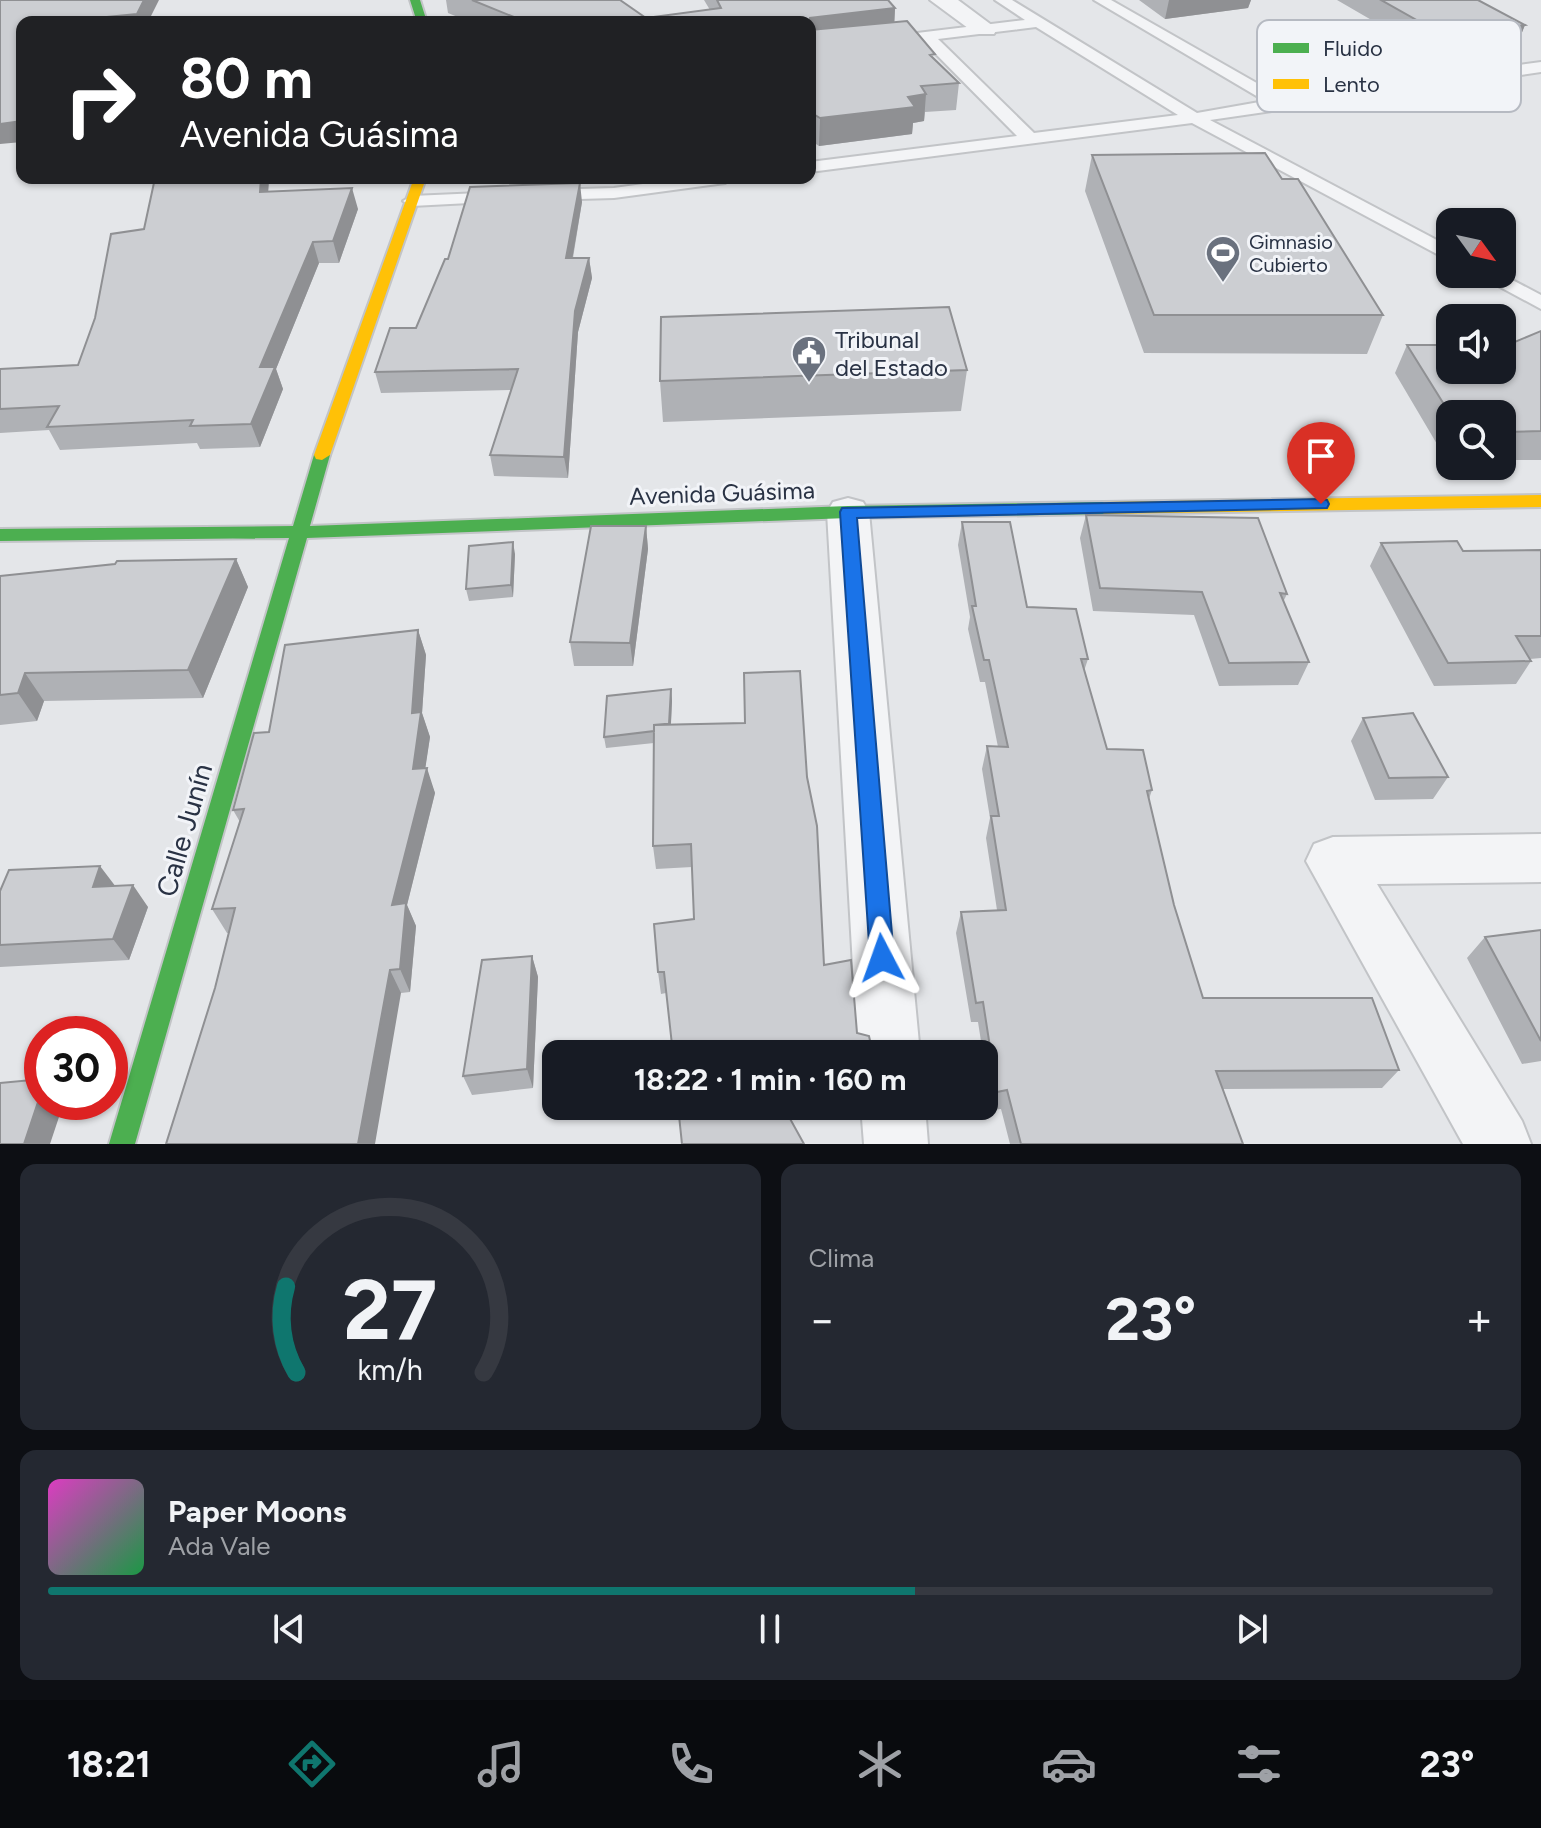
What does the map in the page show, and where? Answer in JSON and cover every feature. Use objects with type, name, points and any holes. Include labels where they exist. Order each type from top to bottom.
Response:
[{"type":"main road","name":"Calle Junín","points":[[122,1144],[313,479],[418,184]]},
{"type":"main road","name":"Avenida Guásima","points":[[0,535],[299,532],[848,512],[1541,501]]},
{"type":"street","points":[[942,0],[985,29]]},
{"type":"street","points":[[848,512],[888,1040]]},
{"type":"street","points":[[1499,1144],[1333,861],[1541,858]]},
{"type":"street","points":[[894,1120],[896,1144]]},
{"type":"lane","points":[[1002,0],[1194,118],[1436,248]]},
{"type":"lane","points":[[1101,0],[1257,90]]},
{"type":"lane","points":[[869,43],[1036,23]]},
{"type":"lane","points":[[927,36],[1029,138]]},
{"type":"lane","points":[[1521,70],[1541,67]]},
{"type":"lane","points":[[816,166],[1194,118],[1257,107]]},
{"type":"lane","points":[[412,201],[614,193],[681,184]]},
{"type":"lane","points":[[1513,288],[1541,303]]},
{"type":"building","points":[[0,0],[144,0],[137,14],[16,16],[16,122],[0,124]]},
{"type":"building","points":[[472,0],[620,0],[643,16],[511,16]]},
{"type":"building","points":[[717,0],[888,0],[895,8],[816,17],[661,16],[721,8]]},
{"type":"building","points":[[1381,0],[1478,0],[1516,20],[1417,20]]},
{"type":"building","points":[[907,21],[935,54],[930,55],[959,83],[921,86],[926,94],[908,97],[915,107],[820,118],[816,116],[816,29]]},
{"type":"building","points":[[1265,153],[1282,179],[1298,179],[1383,315],[1154,315],[1092,155]]},
{"type":"building","points":[[154,184],[261,184],[260,192],[352,188],[333,241],[313,242],[260,367],[275,367],[251,424],[190,426],[193,420],[47,427],[59,406],[0,409],[0,369],[78,365],[95,318],[111,234],[144,229]]},
{"type":"building","points":[[580,184],[566,258],[589,258],[575,311],[564,457],[490,455],[518,369],[375,372],[390,328],[416,328],[445,259],[448,259],[470,187]]},
{"type":"building","points":[[949,307],[967,370],[660,381],[661,317]]},
{"type":"building","points":[[1541,331],[1541,431],[1516,432],[1516,400],[1441,400],[1407,345],[1436,345],[1436,384],[1516,384],[1516,341]]},
{"type":"building","points":[[1086,515],[1258,518],[1287,594],[1280,593],[1309,662],[1229,663],[1202,592],[1100,588]]},
{"type":"building","points":[[962,522],[1010,522],[1027,607],[1076,609],[1088,659],[1081,659],[1107,749],[1143,750],[1152,790],[1147,791],[1174,905],[1203,998],[1372,998],[1399,1070],[1216,1071],[1243,1144],[1021,1144],[1007,1090],[998,1092],[998,1040],[989,1040],[983,1002],[976,1003],[961,912],[1006,910],[991,816],[999,816],[987,746],[1008,747],[989,660],[984,660],[972,606],[976,606]]},
{"type":"building","points":[[591,526],[646,526],[630,643],[570,642]]},
{"type":"building","points":[[1457,541],[1463,551],[1541,550],[1541,636],[1516,636],[1531,661],[1448,663],[1381,543]]},
{"type":"building","points":[[513,542],[511,585],[466,589],[469,546]]},
{"type":"building","points":[[236,559],[188,670],[25,673],[18,693],[0,695],[0,576],[115,564],[117,561]]},
{"type":"building","points":[[418,630],[412,713],[421,712],[413,769],[427,768],[392,905],[406,903],[400,969],[390,970],[358,1144],[166,1144],[215,988],[235,908],[212,909],[244,809],[233,810],[254,733],[269,732],[285,645]]},
{"type":"building","points":[[800,671],[807,777],[817,826],[824,965],[851,960],[857,1033],[869,1036],[870,1040],[671,1040],[664,972],[658,972],[654,924],[694,919],[691,844],[653,846],[654,725],[745,723],[744,673]]},
{"type":"building","points":[[671,689],[669,724],[654,725],[654,731],[604,737],[607,696]]},
{"type":"building","points":[[1413,713],[1448,777],[1389,778],[1363,718]]},
{"type":"building","points":[[100,866],[93,887],[133,885],[113,939],[0,945],[0,891],[9,870]]},
{"type":"building","points":[[1541,930],[1541,1041],[1485,937]]},
{"type":"building","points":[[532,956],[527,1069],[463,1076],[482,960]]},
{"type":"building","points":[[24,1081],[24,1120],[32,1120],[24,1144],[0,1144],[0,1083]]},
{"type":"building","points":[[679,1120],[791,1120],[804,1144],[682,1144]]},
{"type":"traffic: fast","points":[[415,0],[420,16]]},
{"type":"traffic: fast","points":[[122,1144],[322,455]]},
{"type":"traffic: fast","points":[[0,535],[299,532],[848,512],[1104,508]]},
{"type":"traffic: slow","points":[[322,455],[418,184]]},
{"type":"traffic: slow","points":[[1104,508],[1541,501]]},
{"type":"place","name":"Gimnasio Cubierto","points":[[1223,284]]},
{"type":"place","name":"Tribunal del Estado","points":[[809,384]]},
{"type":"route","points":[[882,958],[848,512],[1321,504]]}]
